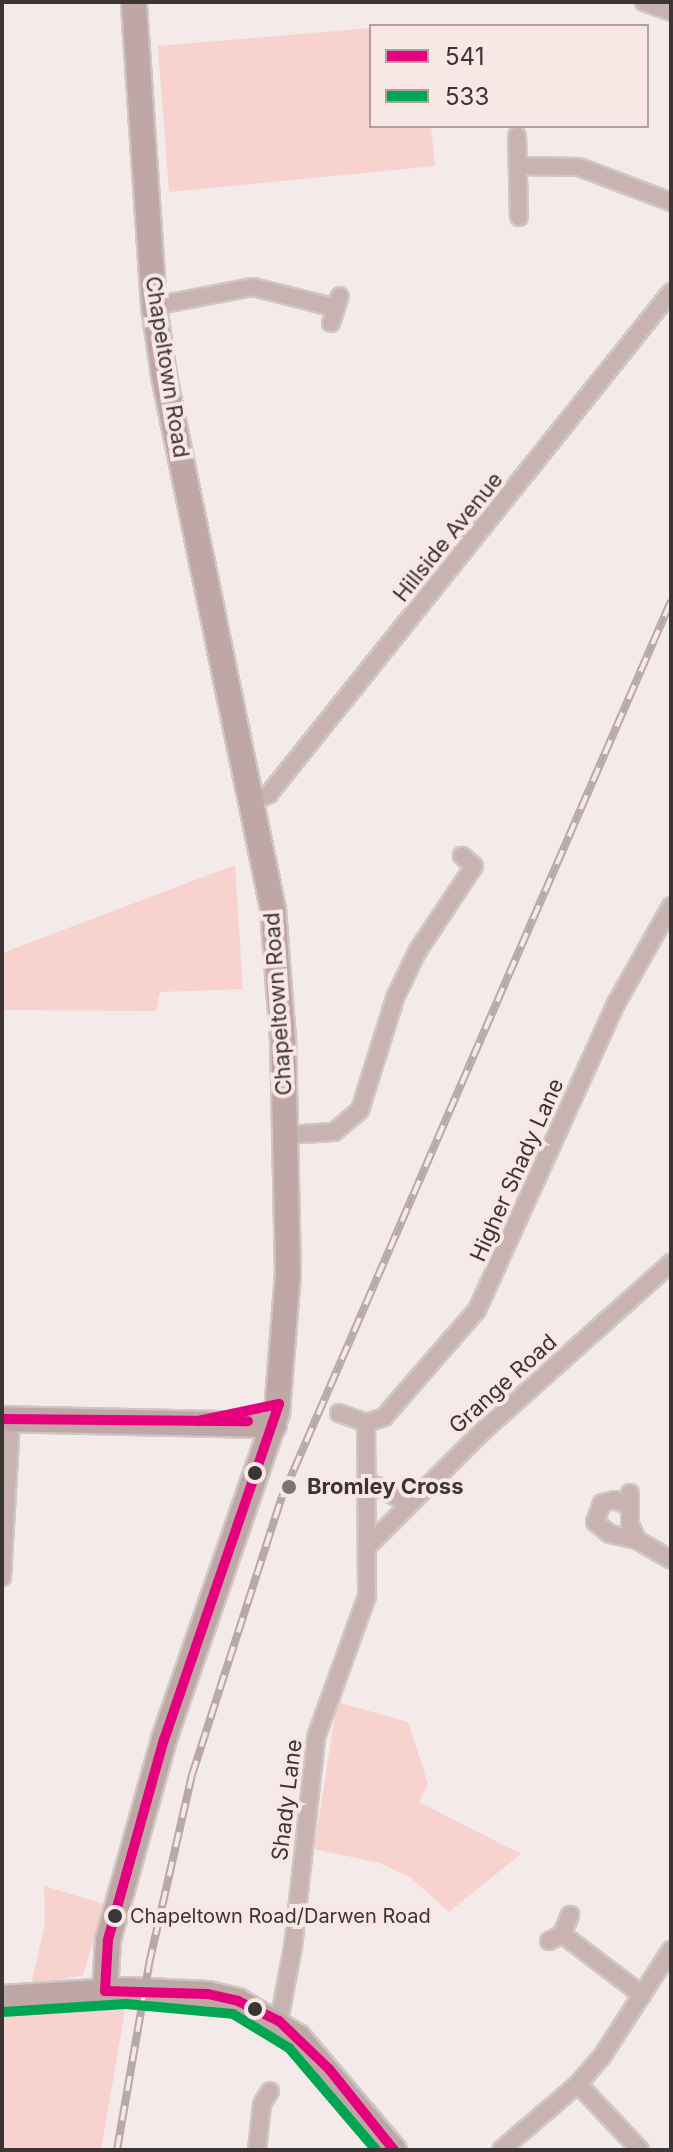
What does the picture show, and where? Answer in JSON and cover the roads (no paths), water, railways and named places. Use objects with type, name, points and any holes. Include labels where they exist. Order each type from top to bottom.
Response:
[{"type":"main road","name":"Chapeltown Road","points":[[105,1991],[108,1940],[164,1739],[277,1415],[287,1331],[286,1135],[277,950],[252,802],[154,306],[134,2]]},
{"type":"main road","points":[[6,1420],[198,1421],[277,1415]]},
{"type":"main road","points":[[2,1998],[105,1991],[208,1994],[238,2001],[279,2021],[329,2069],[394,2150]]},
{"type":"street","points":[[644,2],[671,12]]},
{"type":"street","points":[[517,136],[519,217]]},
{"type":"street","points":[[518,166],[579,167],[671,202]]},
{"type":"street","points":[[154,306],[253,287],[334,309]]},
{"type":"street","name":"Hillside Avenue","points":[[252,802],[269,794],[671,292]]},
{"type":"street","points":[[286,1135],[334,1132],[360,1110],[395,998],[433,924],[474,866],[462,856]]},
{"type":"street","name":"Higher Shady Lane","points":[[366,1423],[399,1405],[479,1306],[617,1002],[671,906]]},
{"type":"street","name":"Grange Road","points":[[370,1544],[409,1504],[671,1263]]},
{"type":"street","points":[[339,1413],[366,1423],[370,1544]]},
{"type":"street","points":[[2,1577],[6,1420]]},
{"type":"street","points":[[367,1481],[409,1504]]},
{"type":"street","points":[[637,1540],[630,1499],[602,1503],[595,1522],[610,1534],[637,1540],[671,1560]]},
{"type":"street","name":"Shady Lane","points":[[279,2021],[293,1947],[316,1737],[360,1624],[370,1544]]},
{"type":"street","points":[[570,1915],[556,1938],[642,1995]]},
{"type":"street","points":[[501,2150],[578,2084],[671,1950]]},
{"type":"street","points":[[578,2084],[640,2150]]},
{"type":"street","points":[[257,2150],[262,2104],[272,2089]]},
{"type":"railway","points":[[117,2150],[149,1964],[192,1775],[282,1497],[671,601]]},
{"type":"place","name":"Bromley Cross","points":[[289,1487]]},
{"type":"place","name":"Chapeltown Road/Darwen Road","points":[[115,1916]]}]
